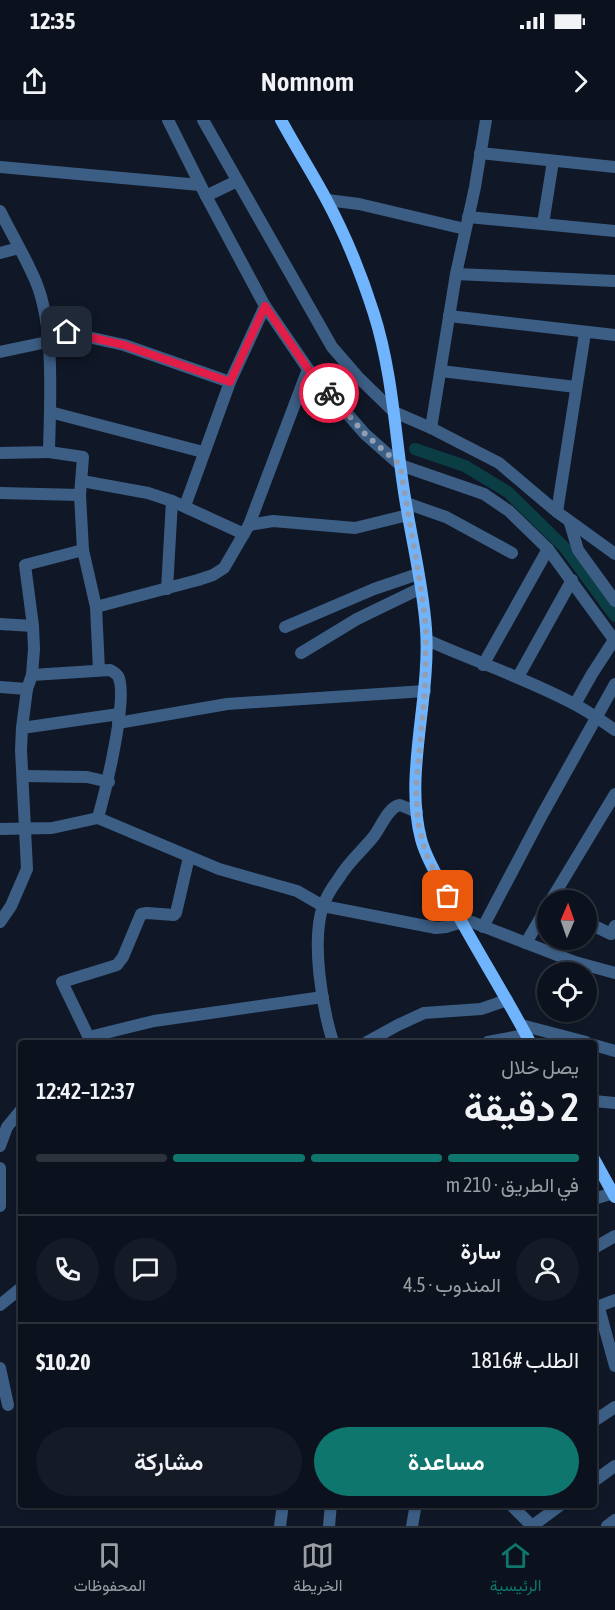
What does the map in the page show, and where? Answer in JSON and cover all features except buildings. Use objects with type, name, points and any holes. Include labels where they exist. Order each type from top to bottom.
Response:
[{"type":"main road","points":[[281,120],[327,200],[356,266],[374,313],[386,361],[427,640],[416,788],[420,834],[426,854],[460,920],[525,1034]]},
{"type":"main road","points":[[597,1164],[614,1195]]},
{"type":"street","points":[[168,120],[265,306],[308,369],[365,434],[400,465],[496,501],[517,518],[548,549],[615,640],[575,704]]},
{"type":"street","points":[[203,120],[332,347],[358,378],[394,412],[499,463],[570,523],[615,554]]},
{"type":"street","points":[[431,428],[456,274],[486,120]]},
{"type":"street","points":[[480,153],[615,167]]},
{"type":"street","points":[[543,224],[553,161]]},
{"type":"street","points":[[0,167],[200,185]]},
{"type":"street","points":[[206,196],[237,182]]},
{"type":"street","points":[[327,200],[467,223],[543,224],[615,231]]},
{"type":"street","points":[[0,212],[36,283],[47,328],[49,452]]},
{"type":"street","points":[[0,253],[19,248]]},
{"type":"street","points":[[456,274],[615,281]]},
{"type":"street","points":[[185,506],[230,382],[265,306]]},
{"type":"street","points":[[449,316],[615,335]]},
{"type":"street","points":[[47,328],[124,345],[230,382]]},
{"type":"street","points":[[557,512],[585,333]]},
{"type":"street","points":[[0,352],[47,342]]},
{"type":"street","points":[[96,607],[167,589],[221,571],[228,564],[247,530],[308,369]]},
{"type":"street","points":[[441,371],[576,387]]},
{"type":"street","points":[[50,412],[203,452]]},
{"type":"street","points":[[0,453],[49,452],[83,457],[80,495],[83,550],[96,607],[99,670]]},
{"type":"street","points":[[82,481],[172,501],[247,530],[273,521],[355,528],[407,509],[446,517],[512,553]]},
{"type":"street","points":[[0,493],[80,495]]},
{"type":"street","points":[[167,589],[172,501]]},
{"type":"street","points":[[570,523],[578,550],[615,601]]},
{"type":"street","points":[[483,665],[548,549]]},
{"type":"street","points":[[0,922],[11,906],[27,869],[22,728],[27,689],[32,675],[33,626],[25,565],[83,550]]},
{"type":"street","points":[[285,627],[374,589],[418,574]]},
{"type":"street","points":[[518,677],[572,580]]},
{"type":"street","points":[[302,652],[357,619],[421,588]]},
{"type":"street","points":[[0,624],[33,626]]},
{"type":"street","points":[[427,640],[483,665],[518,677],[575,704],[615,730]]},
{"type":"street","points":[[32,675],[110,670],[118,676],[121,689],[109,782],[98,818]]},
{"type":"street","points":[[483,927],[542,814],[615,684]]},
{"type":"street","points":[[0,687],[27,689]]},
{"type":"street","points":[[22,728],[227,704],[425,691]]},
{"type":"street","points":[[23,776],[87,777],[109,782]]},
{"type":"street","points":[[557,890],[615,794]]},
{"type":"street","points":[[331,1040],[323,998],[319,945],[323,906],[339,877],[376,834],[393,808],[400,805],[417,812]]},
{"type":"street","points":[[0,829],[52,828],[98,818],[219,869],[297,891],[323,906],[436,928],[447,927],[460,920],[575,962],[615,973]]},
{"type":"street","points":[[189,857],[174,915],[141,914],[123,957],[117,965],[62,982],[90,1040],[154,1021],[323,998]]},
{"type":"street","points":[[526,944],[537,925]]},
{"type":"street","points":[[597,927],[611,934],[615,926]]},
{"type":"street","points":[[371,1040],[411,1018],[424,1014],[481,1009],[507,1000]]},
{"type":"street","points":[[497,1040],[525,1034],[571,1040]]},
{"type":"street","points":[[597,1046],[615,1051]]},
{"type":"street","points":[[597,1101],[615,1103]]},
{"type":"street","points":[[0,1146],[7,1127],[18,1114]]},
{"type":"street","points":[[0,1168],[0,1206]]},
{"type":"street","points":[[597,1198],[614,1195]]},
{"type":"street","points":[[597,1246],[615,1236]]},
{"type":"street","points":[[0,1305],[18,1290]]},
{"type":"street","points":[[597,1308],[615,1300]]},
{"type":"street","points":[[597,1311],[615,1366]]},
{"type":"street","points":[[0,1368],[4,1406]]},
{"type":"street","points":[[597,1419],[615,1407]]},
{"type":"street","points":[[597,1479],[615,1466]]},
{"type":"street","points":[[280,1526],[282,1508]]},
{"type":"street","points":[[329,1526],[331,1508]]},
{"type":"street","points":[[412,1526],[415,1508]]},
{"type":"street","points":[[514,1508],[532,1526],[557,1508]]},
{"type":"street","points":[[607,1526],[615,1520]]},
{"type":"waterway","points":[[415,449],[465,466],[508,492],[565,548],[615,616]]},
{"type":"way so far","points":[[329,393],[365,434],[400,465],[426,628],[425,691],[416,788],[418,823],[426,854],[448,896]]},
{"type":"route","points":[[67,332],[124,345],[230,382],[265,306],[308,369],[329,393]]}]
